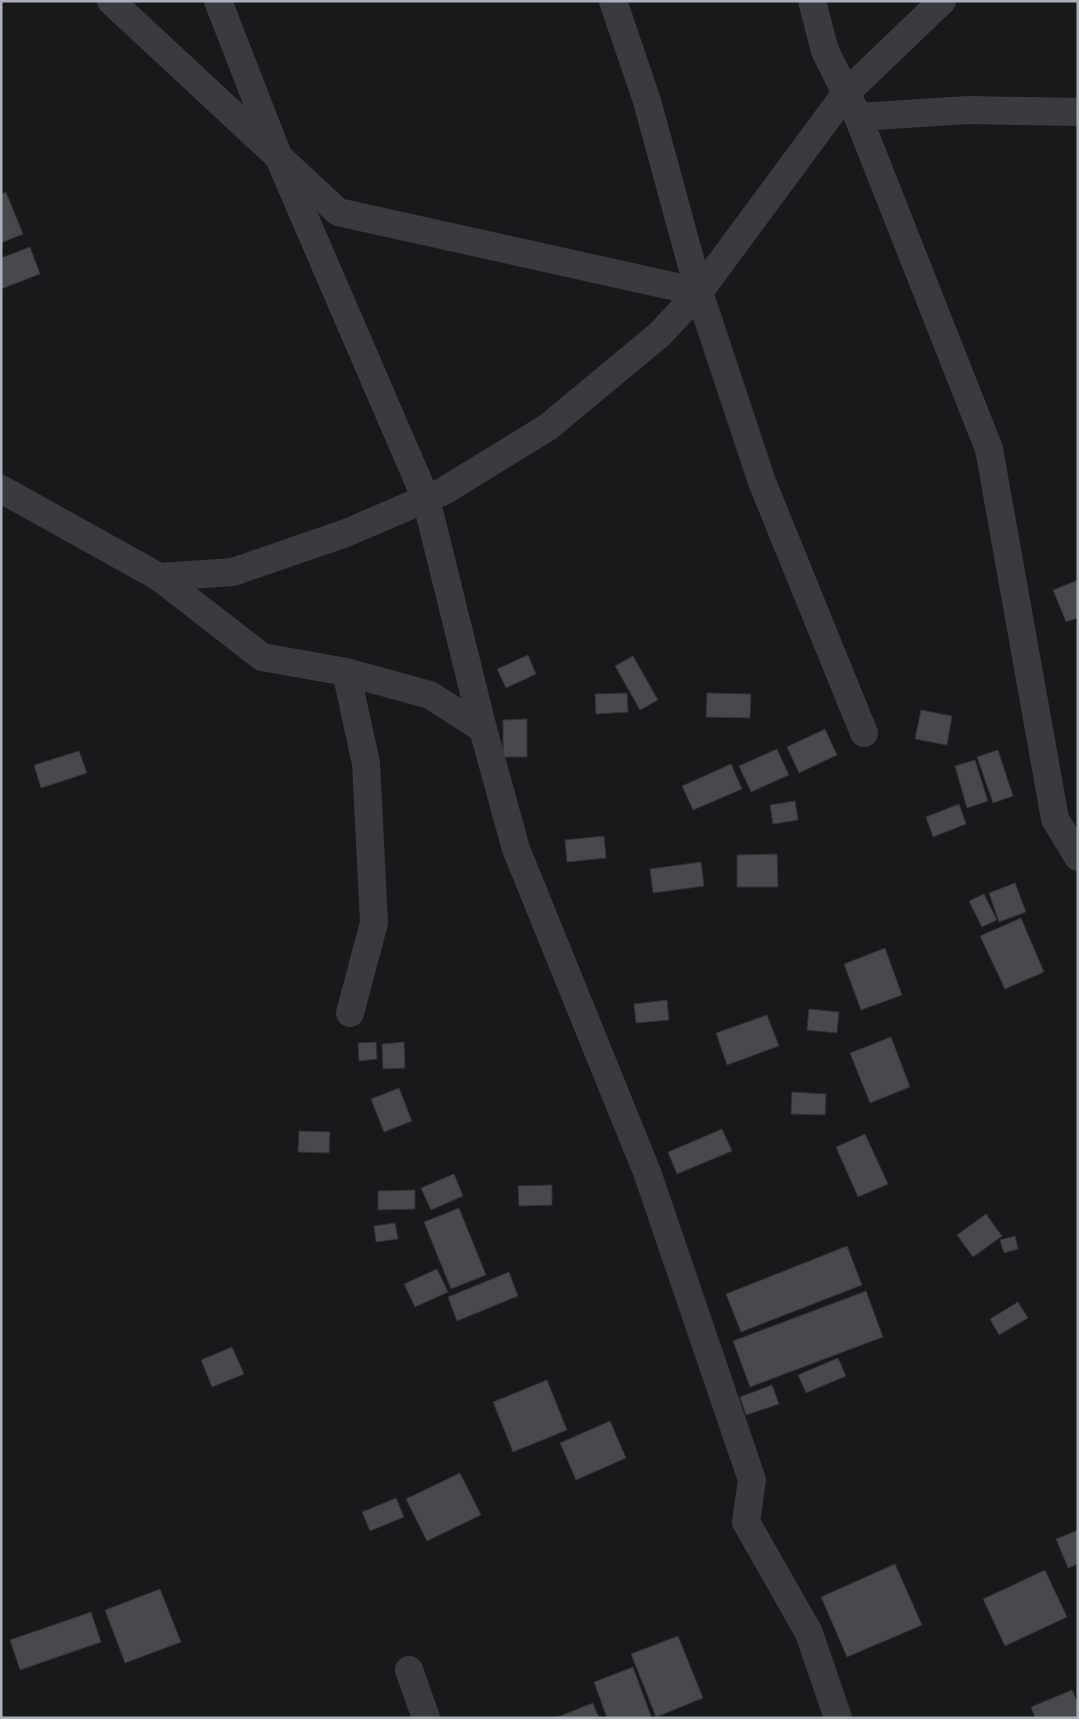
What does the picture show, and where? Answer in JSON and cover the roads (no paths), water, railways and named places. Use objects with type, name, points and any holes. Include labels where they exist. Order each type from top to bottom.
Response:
[{"type":"street","points":[[111,1],[338,212],[699,292]]},
{"type":"street","points":[[218,1],[279,158],[426,499],[483,729],[516,848],[647,1172],[752,1480],[746,1522],[809,1634],[838,1718]]},
{"type":"street","points":[[613,1],[647,101],[699,292],[762,482],[864,733]]},
{"type":"street","points":[[812,1],[825,51],[858,117],[989,450],[1055,818],[1078,857]]},
{"type":"street","points":[[159,577],[233,572],[346,533],[444,491],[548,427],[660,334],[699,292],[846,93],[942,1]]},
{"type":"street","points":[[858,117],[968,110],[1078,112]]},
{"type":"street","points":[[1,489],[159,577],[262,657],[346,672],[430,695],[483,729]]},
{"type":"street","points":[[346,672],[366,763],[374,924],[350,1013]]},
{"type":"street","points":[[409,1670],[426,1718]]}]
